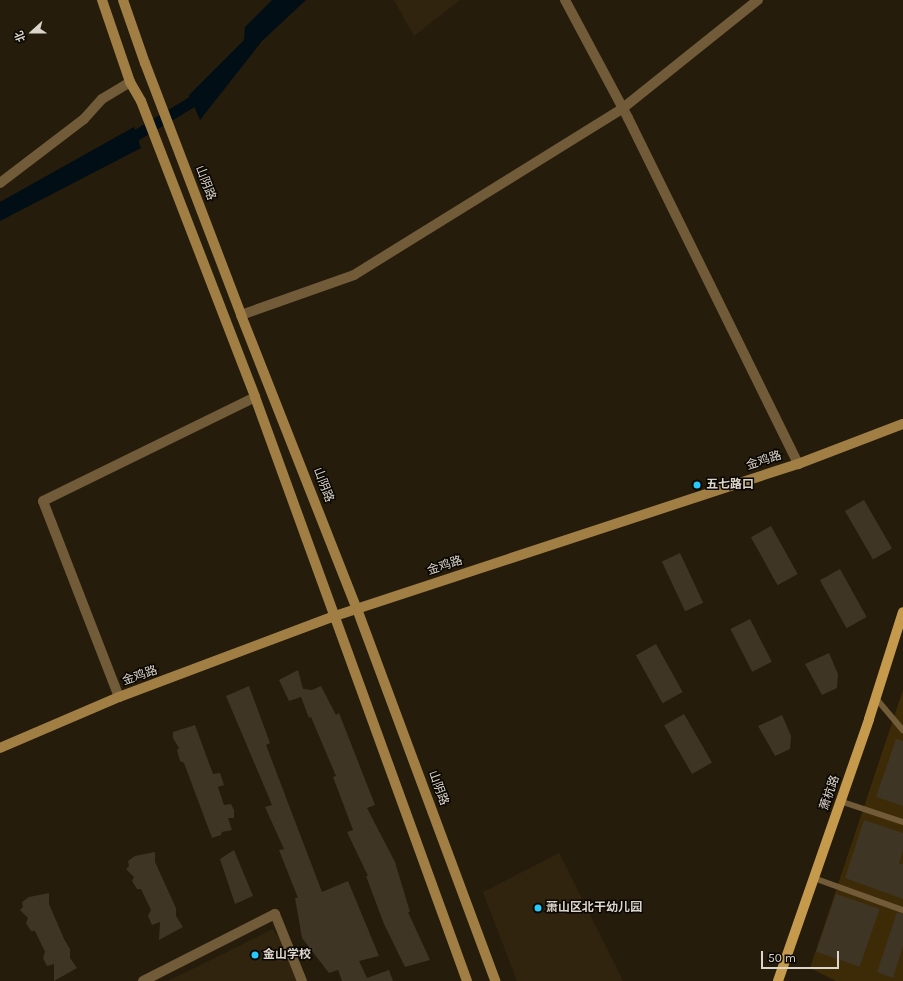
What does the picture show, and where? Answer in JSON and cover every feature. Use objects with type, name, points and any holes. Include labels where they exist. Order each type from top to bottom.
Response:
[{"type":"main road","points":[[102,0],[130,82],[141,101],[166,170],[255,397],[465,980]]},
{"type":"main road","name":"山阴路","points":[[123,0],[155,89],[241,315],[357,609],[496,981]]},
{"type":"main road","name":"金鸡路","points":[[0,748],[119,697],[335,616],[798,464],[903,424]]},
{"type":"main road","name":"萧杭路","points":[[778,981],[876,698],[903,612]]},
{"type":"street","points":[[565,0],[623,108],[798,464]]},
{"type":"street","points":[[241,315],[354,275],[623,108],[758,0]]},
{"type":"street","points":[[0,183],[84,119],[102,99],[130,82]]},
{"type":"street","points":[[119,697],[43,501],[255,397]]},
{"type":"street","points":[[143,981],[275,914],[302,981]]},
{"type":"lane","points":[[876,698],[903,730]]},
{"type":"lane","points":[[840,801],[903,822]]},
{"type":"lane","points":[[814,878],[903,910]]},
{"type":"shaded area","points":[[272,0],[306,0],[262,41],[200,120],[189,95],[244,40],[245,27]]},
{"type":"shaded area","points":[[394,0],[460,0],[414,36]]},
{"type":"shaded area","points":[[134,127],[141,148],[0,221],[0,202]]},
{"type":"shaded area","points":[[903,690],[903,981],[836,981],[810,968]]},
{"type":"shaded area","name":"萧山区北干幼儿园","points":[[559,853],[623,981],[517,981],[483,892]]},
{"type":"shaded area","name":"金山学校","points":[[273,929],[308,981],[168,981]]},
{"type":"building","points":[[864,500],[892,548],[873,559],[845,511]]},
{"type":"building","points":[[771,526],[798,574],[778,585],[751,537]]},
{"type":"building","points":[[680,553],[703,603],[685,611],[662,561]]},
{"type":"building","points":[[840,569],[867,617],[847,628],[820,580]]},
{"type":"building","points":[[750,619],[772,662],[752,672],[730,629]]},
{"type":"building","points":[[656,644],[683,692],[663,703],[636,655]]},
{"type":"building","points":[[829,653],[838,674],[837,688],[822,695],[805,664]]},
{"type":"building","points":[[298,670],[303,689],[312,690],[321,686],[336,715],[339,713],[375,805],[367,808],[395,862],[410,912],[408,912],[430,960],[405,967],[384,924],[366,876],[368,876],[347,832],[353,830],[333,777],[336,776],[311,717],[309,718],[301,697],[289,701],[279,680]]},
{"type":"building","points":[[249,686],[270,743],[266,745],[322,892],[348,881],[379,956],[359,961],[367,978],[389,970],[393,981],[342,981],[338,970],[329,973],[302,938],[295,898],[298,898],[279,850],[284,849],[265,807],[272,805],[226,696]]},
{"type":"building","points":[[684,714],[712,762],[692,774],[664,726]]},
{"type":"building","points":[[782,715],[791,736],[790,749],[775,756],[758,726]]},
{"type":"building","points":[[195,725],[213,774],[220,773],[224,785],[218,787],[224,805],[231,804],[234,810],[234,818],[228,818],[232,830],[222,832],[221,835],[212,838],[184,763],[180,761],[177,750],[179,748],[173,738],[173,732]]},
{"type":"building","points":[[896,739],[903,741],[903,806],[876,797]]},
{"type":"building","points":[[864,820],[903,833],[903,850],[899,864],[903,864],[903,899],[845,878]]},
{"type":"building","points":[[234,850],[253,896],[235,904],[220,859]]},
{"type":"building","points":[[155,852],[155,862],[176,908],[176,916],[183,927],[159,940],[160,922],[152,925],[148,916],[151,910],[141,889],[137,889],[132,881],[134,877],[126,869],[129,866],[128,861],[135,856]]},
{"type":"building","points":[[49,893],[49,904],[64,939],[70,949],[70,958],[77,968],[54,981],[54,964],[47,966],[43,958],[45,952],[35,931],[31,931],[26,923],[28,918],[20,910],[23,907],[22,902],[29,897]]},
{"type":"building","points":[[836,894],[879,909],[860,967],[816,952]]},
{"type":"building","points":[[897,912],[903,914],[903,946],[893,978],[877,972]]},
{"type":"waterway","points":[[124,142],[191,102],[201,92]]},
{"type":"place","name":"五七路口","points":[[697,485]]},
{"type":"place","name":"萧山区北干幼儿园","points":[[538,908]]},
{"type":"place","name":"金山学校","points":[[255,955]]}]
